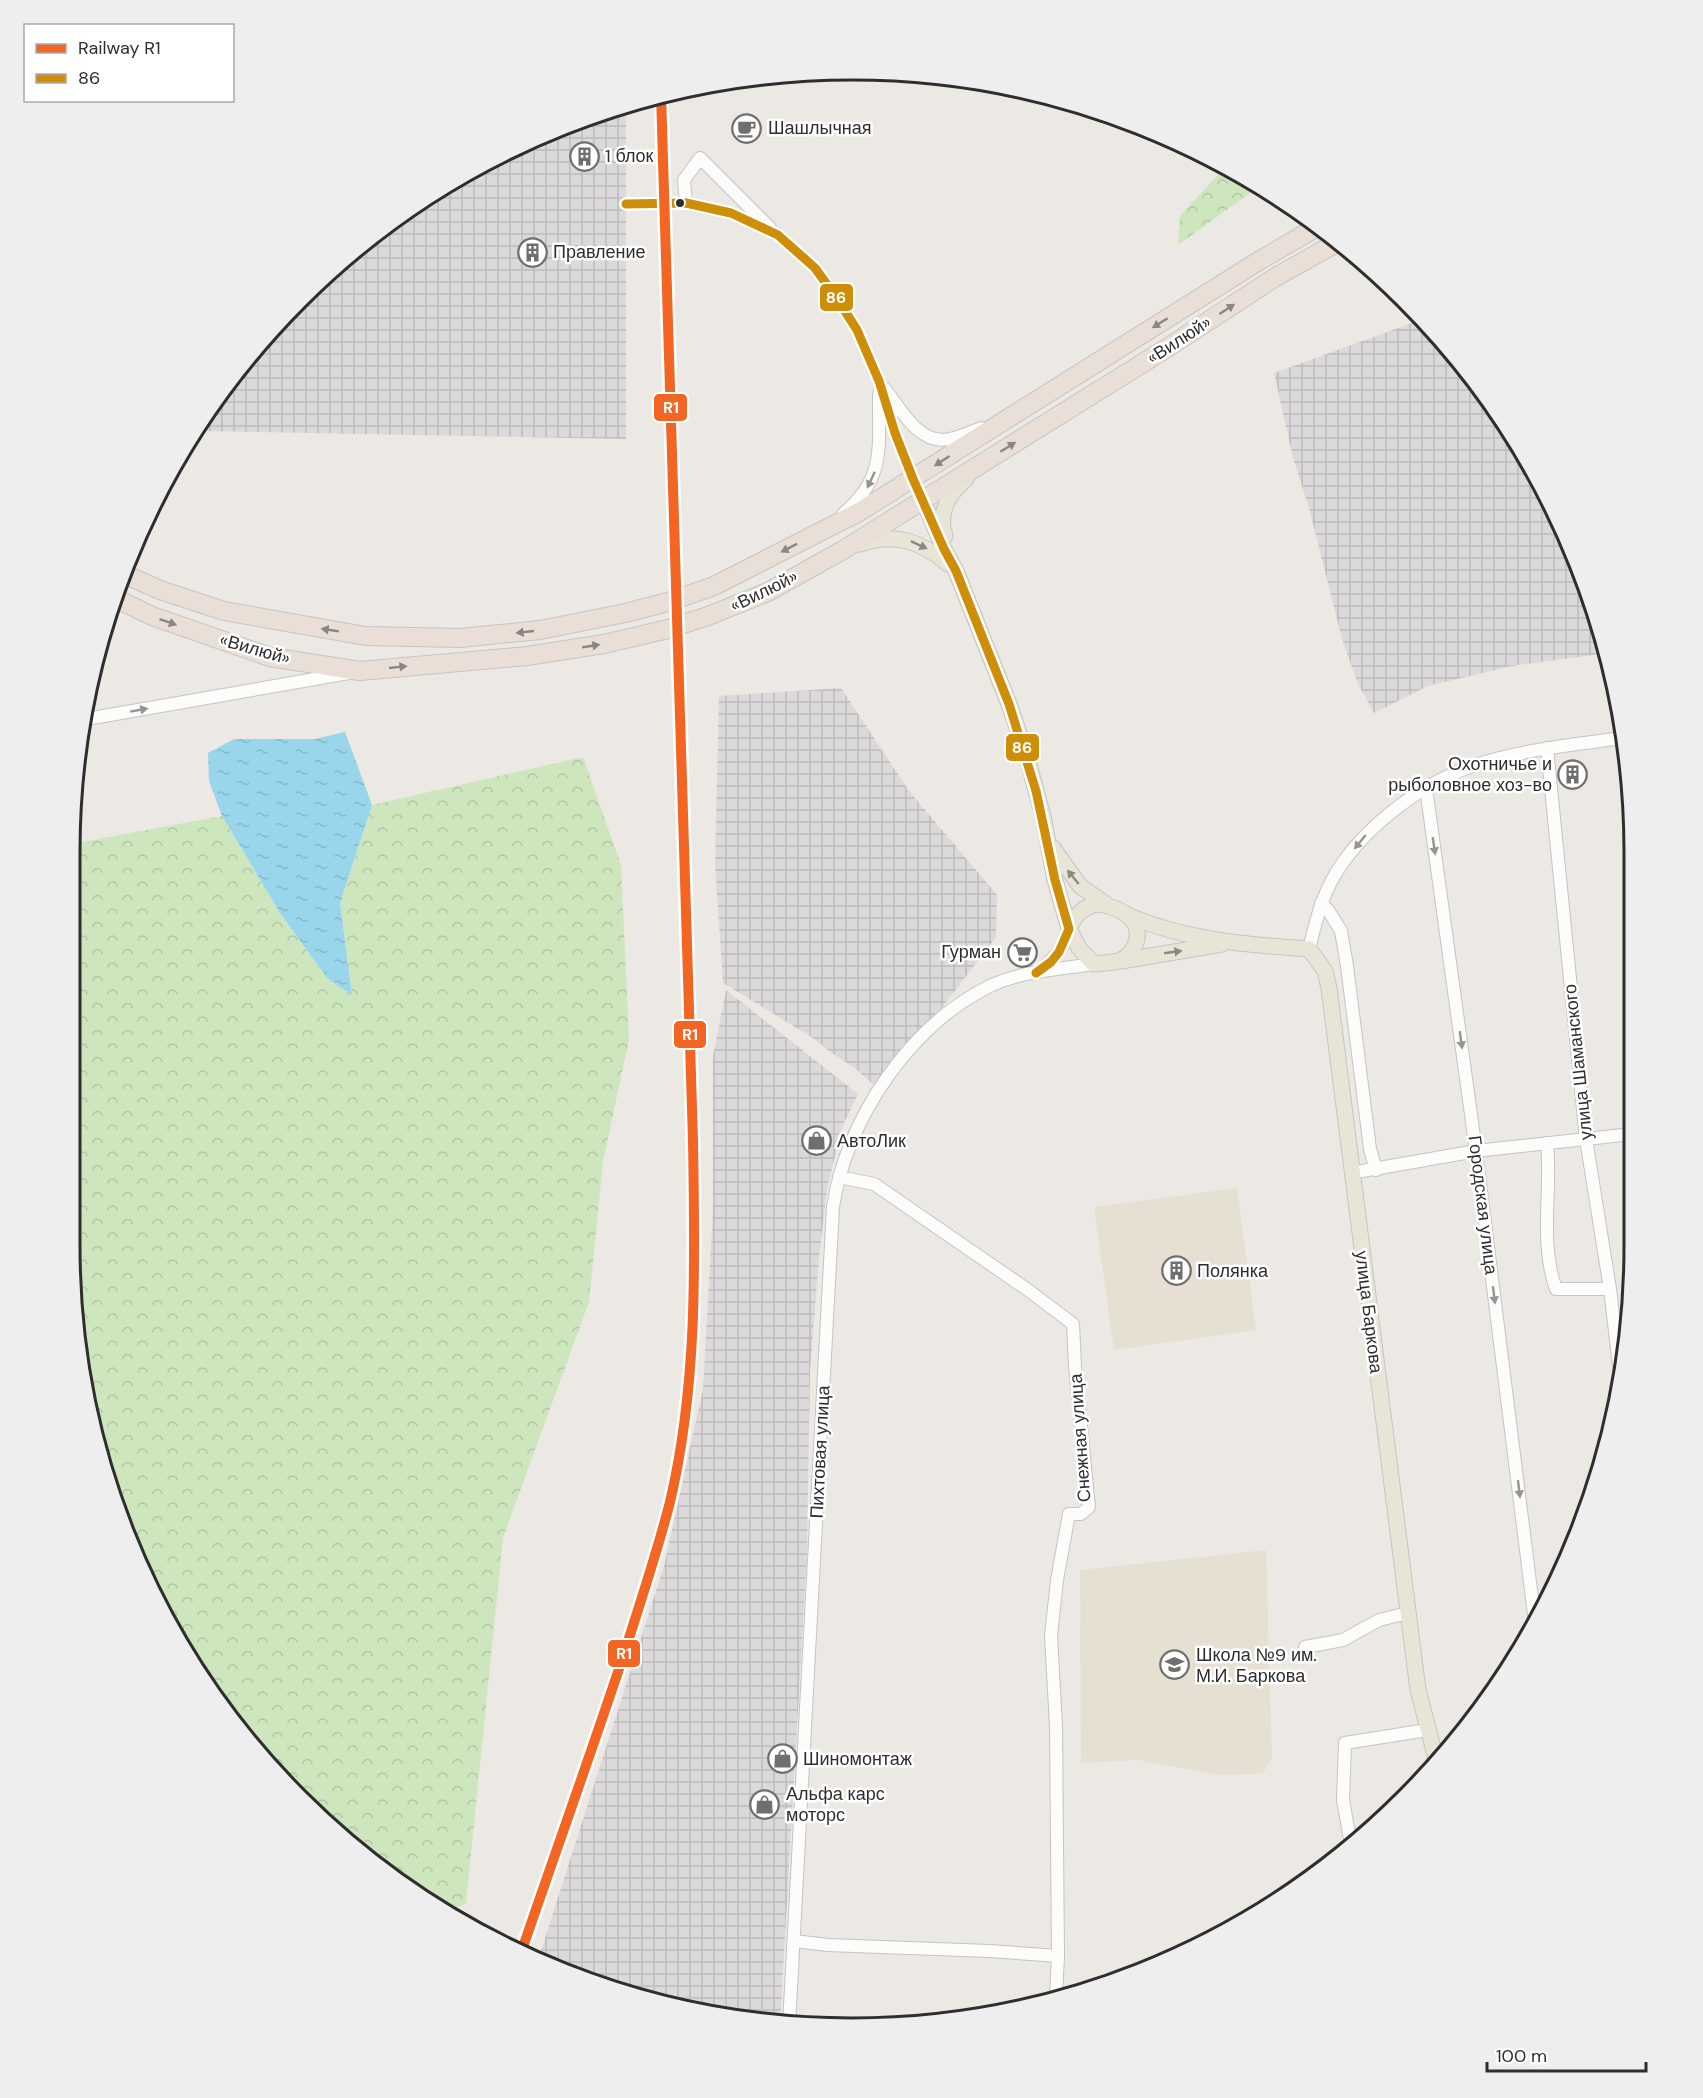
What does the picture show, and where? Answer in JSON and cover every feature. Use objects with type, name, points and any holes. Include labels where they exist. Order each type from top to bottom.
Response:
[{"type":"highway","name":"«Вилюй»","points":[[130,577],[160,590],[224,611],[366,636],[460,638],[540,630],[668,602],[714,586],[859,512],[1310,231]]},
{"type":"highway","name":"«Вилюй»","points":[[121,601],[152,616],[270,657],[360,671],[527,656],[604,644],[668,629],[768,592],[843,550],[1167,348],[1274,278],[1330,246]]},
{"type":"highway","points":[[914,479],[923,500]]},
{"type":"main road","points":[[983,462],[957,487],[946,503],[942,521],[943,532],[1025,750],[1048,840],[1055,880],[1070,929],[1079,948],[1095,964],[1227,942]]},
{"type":"main road","points":[[923,500],[944,549],[956,570]]},
{"type":"main road","points":[[843,550],[880,538],[902,538],[933,551],[956,570]]},
{"type":"main road","points":[[1048,840],[1080,886],[1108,906],[1127,915],[1155,926],[1227,942],[1309,949]]},
{"type":"main road","points":[[1070,929],[1077,915],[1084,908],[1094,904],[1108,906]]},
{"type":"main road","points":[[1119,961],[1132,950],[1137,940],[1136,926],[1127,915]]},
{"type":"main road","name":"улица Баркова","points":[[1309,949],[1324,971],[1329,988],[1418,1690],[1434,1753]]},
{"type":"street","points":[[686,203],[684,180],[699,158],[815,268],[857,330],[879,381],[895,432],[914,479]]},
{"type":"street","points":[[626,204],[686,203],[731,213],[778,235]]},
{"type":"street","points":[[879,381],[917,429],[939,440],[950,439],[1006,419]]},
{"type":"street","points":[[825,530],[855,504],[872,480],[879,449],[879,381]]},
{"type":"street","points":[[91,718],[360,671]]},
{"type":"street","points":[[1309,949],[1321,903],[1332,879],[1366,835],[1391,813],[1426,788],[1470,767],[1547,748],[1615,739]]},
{"type":"street","name":"улица Шаманского","points":[[1547,748],[1586,1139],[1617,1348]]},
{"type":"street","name":"Городская улица","points":[[1426,788],[1476,1151],[1533,1608]]},
{"type":"street","points":[[1321,903],[1341,931],[1370,1149],[1376,1170]]},
{"type":"street","name":"Пихтовая улица","points":[[1036,973],[1051,962],[1059,952],[1070,929]]},
{"type":"street","name":"Пихтовая улица","points":[[790,2016],[833,1207],[839,1176],[855,1135],[889,1074],[932,1027],[965,1000],[1001,982],[1036,973],[1095,964]]},
{"type":"street","points":[[1352,1173],[1476,1151],[1624,1135]]},
{"type":"street","points":[[1547,1143],[1549,1187],[1546,1226],[1550,1273],[1556,1289],[1610,1289]]},
{"type":"street","name":"Снежная улица","points":[[839,1176],[874,1184],[1028,1290],[1073,1324],[1089,1507],[1081,1514],[1069,1514],[1056,1588],[1051,1636],[1056,1726],[1056,1990]]},
{"type":"street","points":[[1305,1647],[1343,1640],[1379,1620],[1408,1613]]},
{"type":"street","points":[[1349,1836],[1343,1800],[1345,1743],[1427,1730]]},
{"type":"street","points":[[794,1941],[828,1945],[1058,1956]]},
{"type":"shaded area","points":[[626,113],[626,439],[205,431],[239,382],[271,342],[342,271],[382,239],[466,183],[510,159],[556,138]]},
{"type":"shaded area","points":[[1412,323],[1432,342],[1464,382],[1520,466],[1565,556],[1583,603],[1598,654],[1512,666],[1428,686],[1374,713],[1358,684],[1342,639],[1309,508],[1293,458],[1274,373]]},
{"type":"shaded area","points":[[841,688],[909,791],[997,895],[996,937],[879,1090],[856,1069],[813,1038],[723,983],[715,865],[719,696]]},
{"type":"shaded area","points":[[726,990],[858,1094],[843,1125],[827,1188],[819,1258],[810,1371],[807,1551],[781,2015],[701,2004],[652,1992],[603,1978],[540,1953],[664,1566],[703,1389],[713,1210],[713,1056]]},
{"type":"shaded area","points":[[1237,1188],[1256,1330],[1114,1350],[1094,1207]]},
{"type":"shaded area","name":"Школа №9 им. М.И. Баркова","points":[[1266,1550],[1272,1759],[1262,1774],[1217,1775],[1138,1760],[1081,1763],[1080,1570]]},
{"type":"green space","points":[[1219,173],[1252,192],[1178,245],[1180,216]]},
{"type":"green space","points":[[583,757],[621,865],[629,1039],[603,1162],[589,1302],[503,1538],[466,1903],[455,1909],[382,1859],[342,1827],[306,1792],[271,1756],[239,1716],[183,1633],[138,1542],[120,1495],[94,1397],[81,1297],[80,842],[222,816],[280,913],[327,978],[352,994],[340,903],[372,805]]},
{"type":"water","points":[[345,732],[372,805],[340,903],[352,995],[327,978],[280,913],[222,816],[209,781],[208,753],[234,739],[315,739]]},
{"type":"rail line","name":"R1","points":[[524,1945],[624,1654],[660,1540],[679,1457],[690,1367],[694,1277],[693,1141],[661,104]]},
{"type":"transit line","name":"86","points":[[626,204],[686,203],[731,213],[778,235],[815,268],[857,330],[879,381],[895,433],[913,479],[956,571],[1009,704],[1036,791],[1055,880],[1069,929],[1059,952],[1051,962],[1036,973]]},
{"type":"place","name":"Шашлычная","points":[[747,128]]},
{"type":"place","name":"1 блок","points":[[584,156]]},
{"type":"place","name":"Правление","points":[[532,252]]},
{"type":"place","name":"Охотничье и рыболовное хоз-во","points":[[1573,774]]},
{"type":"place","name":"Гурман","points":[[1022,952]]},
{"type":"place","name":"АвтоЛик","points":[[816,1141]]},
{"type":"place","name":"Полянка","points":[[1176,1271]]},
{"type":"place","name":"Школа №9 им. М.И. Баркова","points":[[1175,1665]]},
{"type":"place","name":"Шиномонтаж","points":[[782,1759]]},
{"type":"place","name":"Альфа карс моторс","points":[[765,1804]]}]
